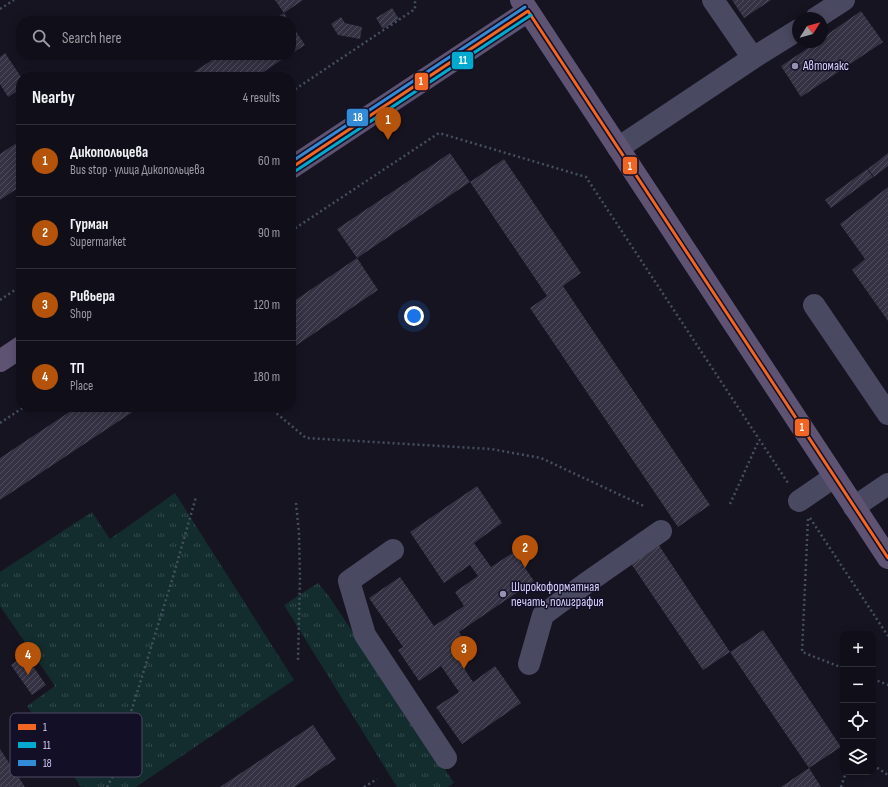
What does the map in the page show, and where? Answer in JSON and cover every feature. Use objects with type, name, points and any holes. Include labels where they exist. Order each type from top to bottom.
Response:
[{"type":"main road","points":[[296,165],[524,6],[888,558]]},
{"type":"main road","points":[[0,361],[16,350]]},
{"type":"lane","points":[[713,0],[753,58]]},
{"type":"lane","points":[[825,12],[844,0]]},
{"type":"lane","points":[[618,148],[792,34]]},
{"type":"lane","points":[[814,305],[888,414]]},
{"type":"lane","points":[[799,501],[834,477]]},
{"type":"lane","points":[[854,506],[888,484]]},
{"type":"lane","points":[[529,664],[543,614],[661,531]]},
{"type":"lane","points":[[393,550],[349,581],[365,634],[446,758]]},
{"type":"path","points":[[0,9],[14,0]]},
{"type":"path","points":[[296,89],[415,10],[415,0]]},
{"type":"path","points":[[296,228],[439,133],[586,177],[799,501]]},
{"type":"path","points":[[0,300],[16,289]]},
{"type":"path","points":[[0,423],[16,412]]},
{"type":"path","points":[[275,412],[306,438],[491,449],[541,458],[644,506]]},
{"type":"path","points":[[730,504],[759,440]]},
{"type":"path","points":[[131,713],[196,497]]},
{"type":"path","points":[[296,503],[299,533],[300,584],[298,660]]},
{"type":"path","points":[[840,667],[802,652],[808,515],[888,636]]},
{"type":"path","points":[[876,680],[888,685]]},
{"type":"path","points":[[876,767],[888,775]]},
{"type":"path","points":[[841,787],[845,775]]},
{"type":"path","points":[[107,787],[112,777]]},
{"type":"path","points":[[364,787],[377,779]]},
{"type":"green space","points":[[175,493],[294,680],[136,787],[81,787],[74,777],[142,777],[142,713],[32,713],[27,706],[55,686],[0,606],[0,572],[92,512],[110,539]]},
{"type":"green space","points":[[318,583],[328,595],[454,783],[448,787],[397,787],[284,605]]},
{"type":"building","points":[[275,0],[303,0],[284,13]]},
{"type":"building","points":[[732,0],[771,0],[744,18]]},
{"type":"building","points":[[392,8],[399,19],[383,29],[376,18]]},
{"type":"building","points":[[861,11],[883,42],[801,97],[781,66],[808,48],[828,48],[828,34]]},
{"type":"building","points":[[284,13],[286,16],[279,16]]},
{"type":"building","points":[[341,17],[345,23],[362,27],[360,39],[338,35],[331,24]]},
{"type":"building","points":[[296,32],[305,45],[296,51]]},
{"type":"building","points":[[5,53],[18,72],[16,72],[16,92],[8,97],[0,84],[0,57]]},
{"type":"building","points":[[212,60],[282,60],[264,72],[194,72]]},
{"type":"building","points":[[16,143],[16,189],[0,200],[0,154]]},
{"type":"building","points":[[450,153],[470,182],[357,258],[337,229]]},
{"type":"building","points":[[888,153],[888,166],[874,177],[868,169]]},
{"type":"building","points":[[504,159],[581,273],[563,286],[710,505],[678,527],[530,308],[547,296],[470,182]]},
{"type":"building","points":[[867,169],[873,177],[831,208],[825,200]]},
{"type":"building","points":[[888,187],[888,321],[852,270],[865,259],[840,224]]},
{"type":"building","points":[[357,258],[378,290],[296,346],[296,300]]},
{"type":"building","points":[[69,412],[132,412],[0,500],[0,458]]},
{"type":"building","points":[[477,486],[502,523],[474,543],[491,567],[514,552],[534,581],[459,632],[469,648],[456,656],[473,682],[495,666],[521,703],[462,744],[436,707],[459,692],[441,666],[419,681],[398,650],[403,647],[369,598],[400,577],[434,626],[464,606],[455,592],[478,576],[470,565],[444,583],[410,532]]},
{"type":"building","points":[[658,544],[730,652],[703,670],[630,562]]},
{"type":"building","points":[[763,630],[840,746],[840,748],[809,768],[730,652]]},
{"type":"building","points":[[25,655],[46,685],[32,695],[11,665]]},
{"type":"building","points":[[313,725],[336,759],[294,787],[220,787]]},
{"type":"building","points":[[0,749],[10,764],[10,777],[18,777],[25,787],[0,787]]},
{"type":"building","points":[[809,768],[821,787],[781,787]]},
{"type":"transit line","name":"18","points":[[296,159],[525,7]]},
{"type":"transit line","name":"1","points":[[296,165],[528,11],[888,558]]},
{"type":"transit line","name":"11","points":[[296,171],[531,15]]},
{"type":"place","name":"Автомакс","points":[[795,66]]},
{"type":"place","name":"Дикопольцева","points":[[388,140]]},
{"type":"place","name":"Гурман","points":[[525,568]]},
{"type":"place","name":"Широкоформатная печать, полиграфия","points":[[503,594]]},
{"type":"place","name":"Ривьера","points":[[464,669]]},
{"type":"place","name":"ТП","points":[[28,675]]}]
